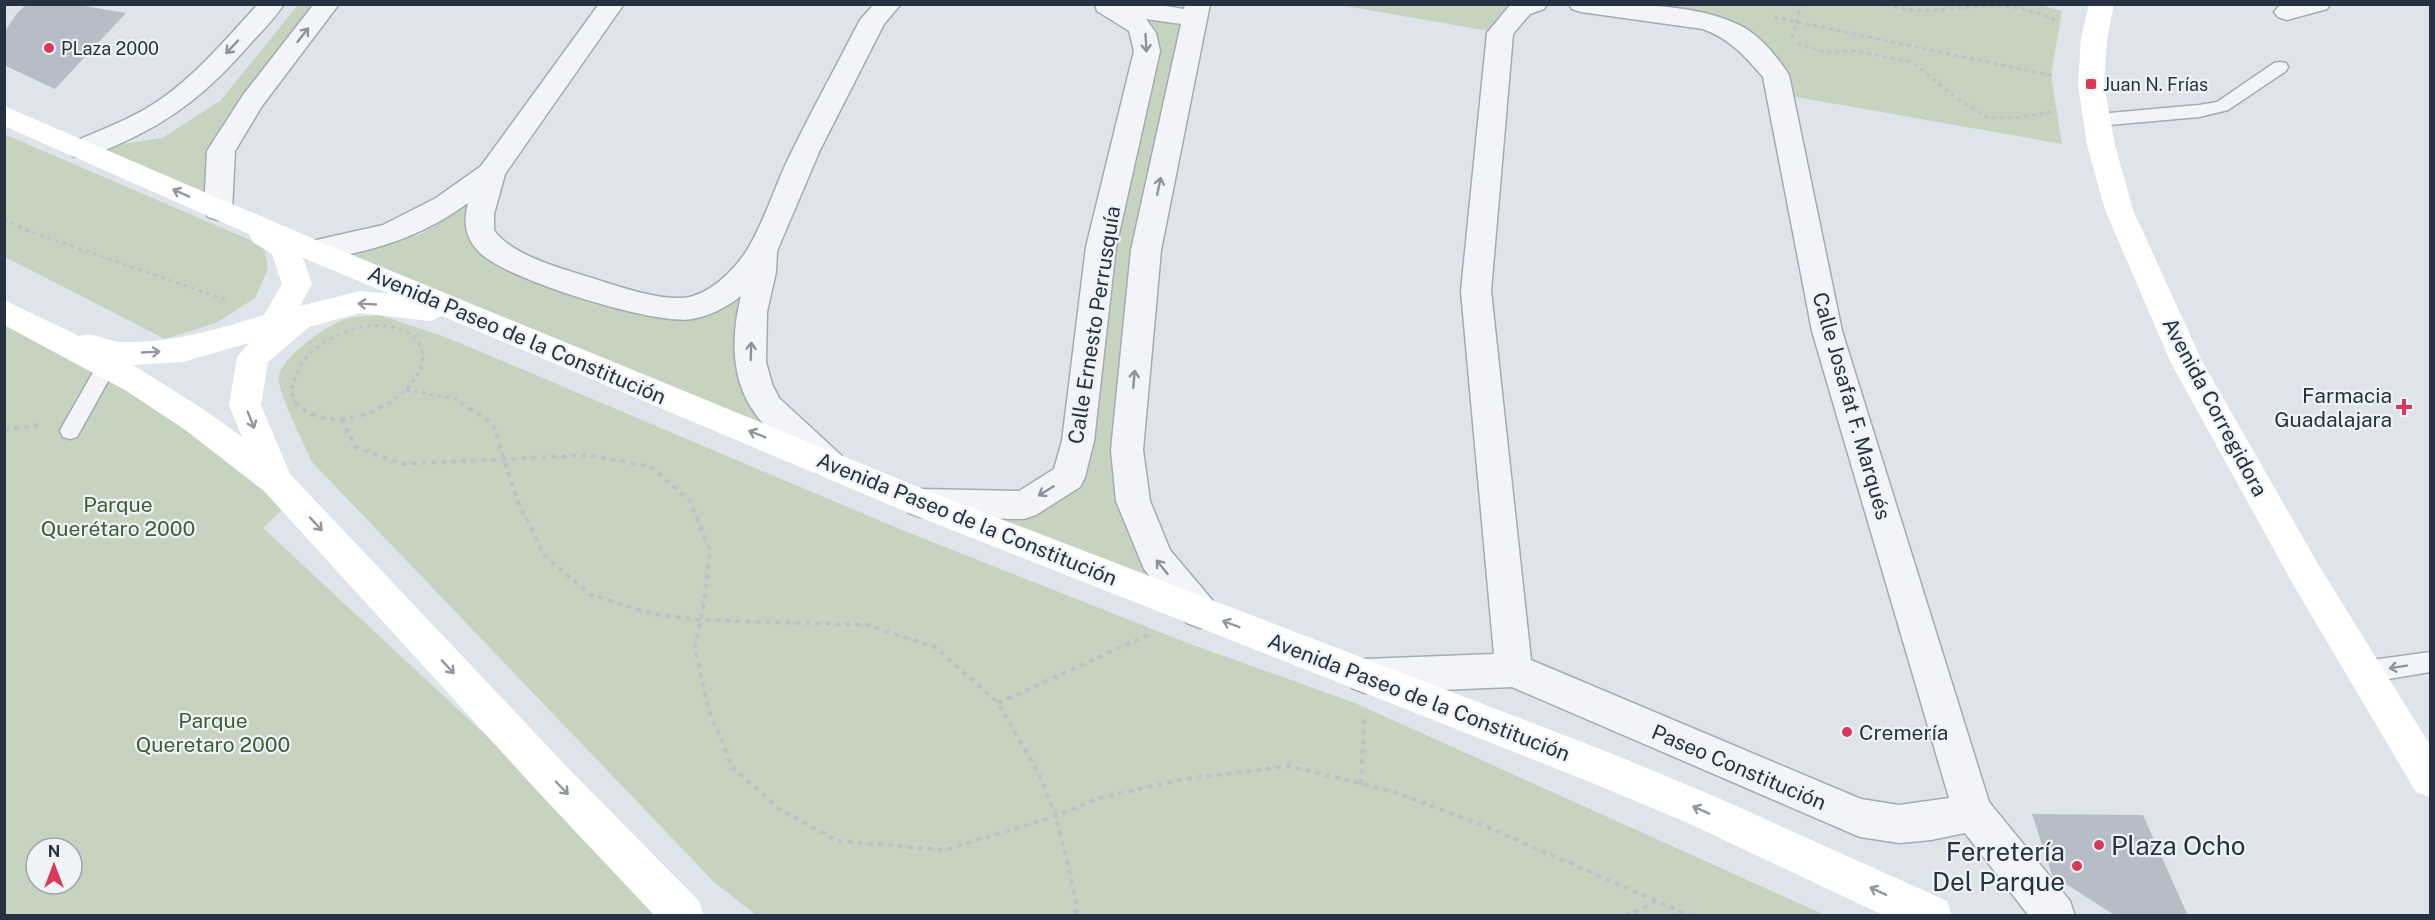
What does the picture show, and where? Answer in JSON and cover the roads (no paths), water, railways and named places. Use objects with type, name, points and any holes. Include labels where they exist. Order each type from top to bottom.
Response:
[{"type":"street","points":[[83,149],[147,120],[172,105],[204,78],[272,4]]},
{"type":"street","points":[[53,336],[121,354],[142,353],[183,350],[275,324],[297,284],[285,248],[218,210],[221,151],[252,101],[327,4]]},
{"type":"street","points":[[313,250],[364,241],[393,232],[446,205],[491,173],[612,4]]},
{"type":"street","points":[[1365,676],[1514,670],[1476,291],[1500,33],[1521,9],[1535,4]]},
{"type":"street","name":"Calle Josafat F. Marqués","points":[[1581,4],[1707,22],[1730,30],[1753,48],[1776,75],[1827,331],[1973,812],[2055,915]]},
{"type":"street","name":"Avenida Corregidora","points":[[2102,4],[2094,39],[2096,105],[2102,145],[2119,210],[2187,363],[2306,575],[2365,672],[2421,748],[2430,779]]},
{"type":"street","points":[[2287,12],[2318,4]]},
{"type":"street","points":[[1101,5],[1196,11]]},
{"type":"street","name":"Calle Ernesto Perrusquía","points":[[921,503],[1023,505],[1068,477],[1078,441],[1101,247],[1147,51],[1146,34],[1136,22],[1101,5]]},
{"type":"street","points":[[491,173],[479,228],[485,240],[497,251],[536,268],[624,300],[672,309],[690,309],[710,302],[735,285],[762,250],[806,150],[877,10]]},
{"type":"street","name":"Calle Ernesto Perrusquía","points":[[1196,11],[1146,250],[1127,450],[1133,501],[1156,559],[1200,612]]},
{"type":"street","name":"Avenida Paseo de la Constitución","points":[[4,115],[218,210],[921,503],[1599,766],[1702,810],[1932,915]]},
{"type":"street","points":[[762,250],[752,312],[750,362],[756,385],[768,407],[829,464]]},
{"type":"street","points":[[276,481],[245,405],[253,357],[300,318],[360,302],[467,315]]},
{"type":"street","points":[[4,311],[107,365],[195,420],[276,481],[555,782],[684,915]]},
{"type":"street","name":"Paseo Constitución","points":[[1514,670],[1860,819],[1899,824],[1931,821],[1973,812]]},
{"type":"lane","points":[[2096,105],[2199,111],[2222,105],[2280,67]]},
{"type":"lane","points":[[70,431],[107,365]]},
{"type":"lane","points":[[2365,672],[2430,662]]},
{"type":"place","name":"PLaza 2000","points":[[49,48]]},
{"type":"place","name":"Juan N. Frías","points":[[2091,84]]},
{"type":"place","name":"Farmacia Guadalajara","points":[[2404,407]]},
{"type":"place","name":"Cremería","points":[[1847,732]]},
{"type":"place","name":"Plaza Ocho","points":[[2099,845]]},
{"type":"place","name":"Ferretería Del Parque","points":[[2077,866]]},
{"type":"park label","name":"Parque Querétaro 2000","points":[[118,516]]},
{"type":"park label","name":"Parque Queretaro 2000","points":[[213,732]]}]
